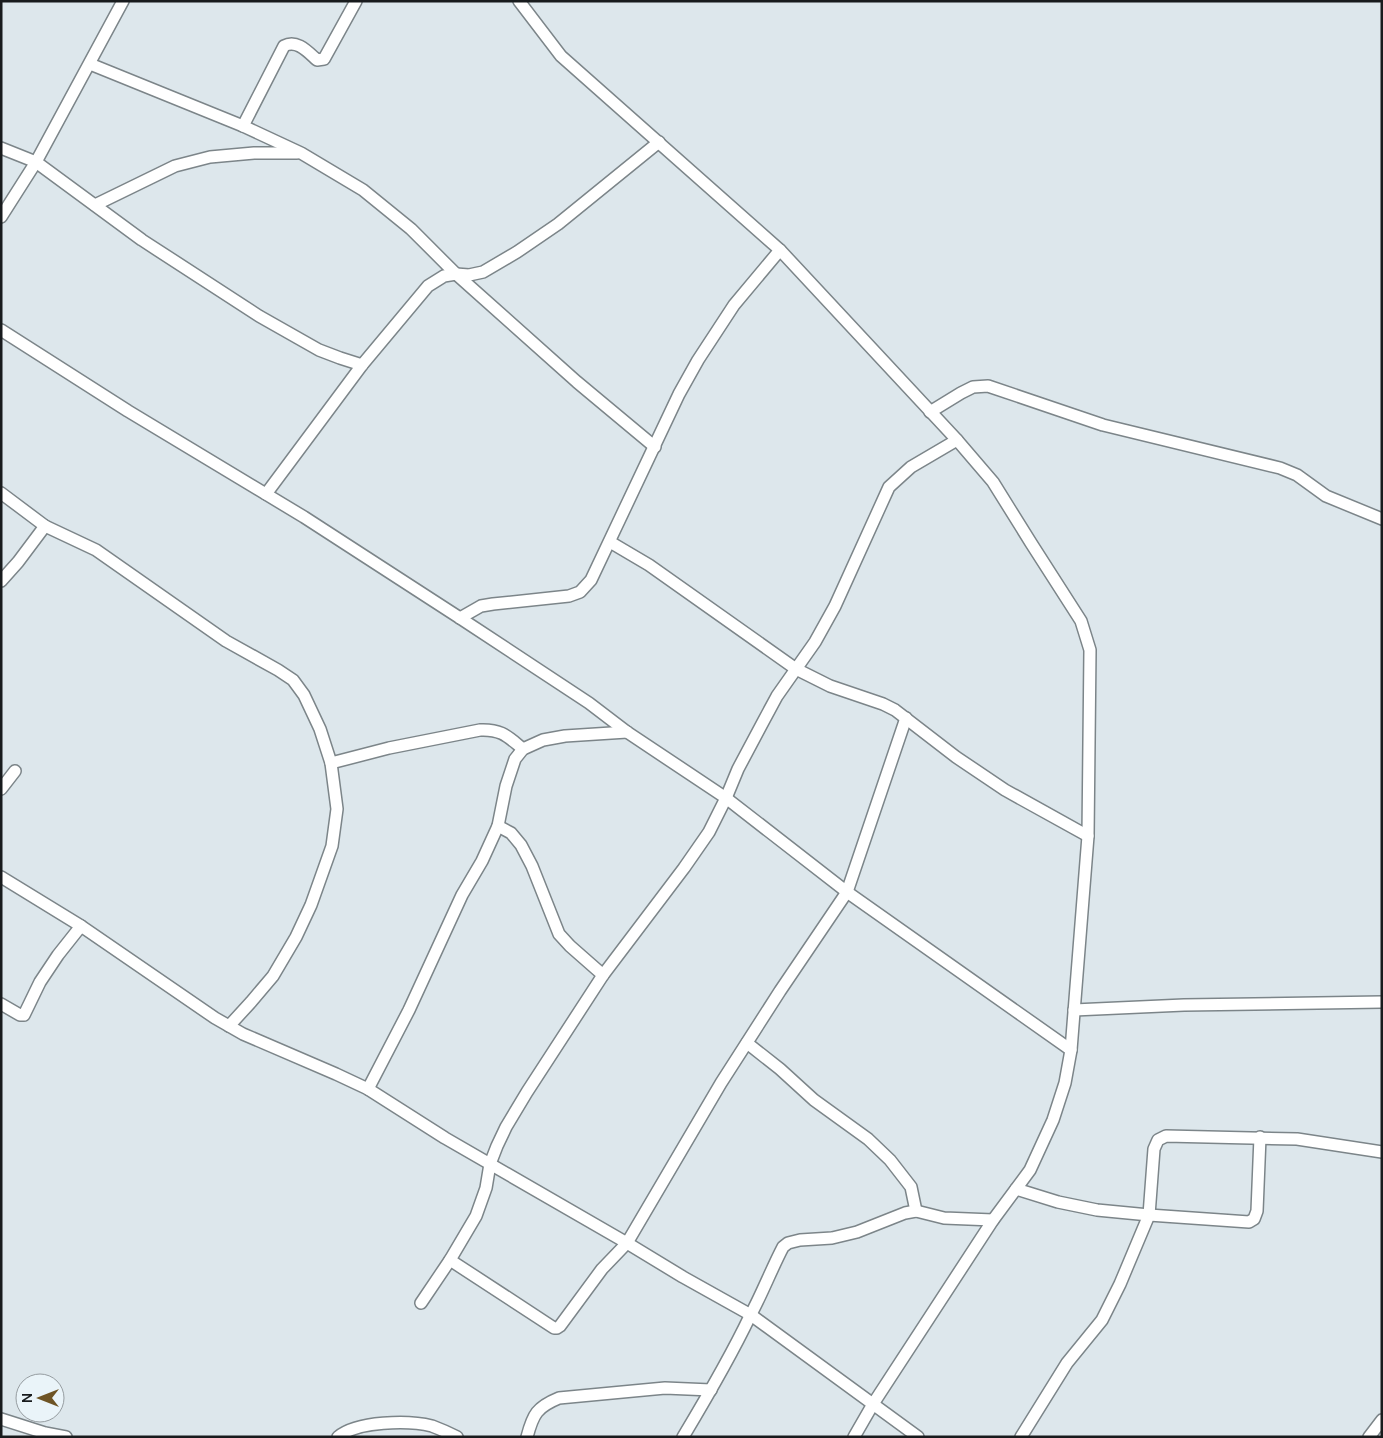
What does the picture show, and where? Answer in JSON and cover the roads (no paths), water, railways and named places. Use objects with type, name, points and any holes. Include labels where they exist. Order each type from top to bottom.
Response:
[{"type":"street","points":[[1,217],[36,162],[123,1]]},
{"type":"street","points":[[243,126],[284,46],[297,44],[318,60],[324,59],[356,1]]},
{"type":"street","points":[[519,1],[561,56],[780,250],[957,440],[993,482],[1081,621],[1090,650],[1088,836],[1071,1050],[1065,1083],[1053,1120],[1030,1170],[992,1220],[854,1437]]},
{"type":"street","points":[[90,64],[243,126],[301,153],[363,190],[411,229],[456,274],[577,382],[655,448]]},
{"type":"street","points":[[266,494],[362,365],[428,286],[444,276],[456,274],[469,275],[483,272],[517,252],[558,224],[659,142]]},
{"type":"street","points":[[1,148],[36,162],[142,240],[259,316],[319,350],[362,365]]},
{"type":"street","points":[[95,205],[175,166],[210,157],[254,153],[301,153]]},
{"type":"street","points":[[460,618],[481,606],[569,596],[580,592],[591,580],[679,394],[698,360],[734,305],[780,250]]},
{"type":"street","points":[[1,330],[128,411],[266,494],[589,703],[628,732],[726,798],[847,892],[1071,1050]]},
{"type":"street","points":[[930,412],[973,387],[988,386],[1103,425],[1280,468],[1297,475],[1326,496],[1382,519]]},
{"type":"street","points":[[421,1303],[450,1260],[476,1216],[486,1188],[490,1164],[497,1146],[523,1099],[603,974],[709,832],[762,722],[835,606],[888,487],[911,467],[957,440]]},
{"type":"street","points":[[1,493],[45,526],[96,550],[226,642],[293,680],[304,695],[320,729],[331,763],[337,809],[332,846],[310,906],[296,936],[273,976],[229,1026]]},
{"type":"street","points":[[1,581],[45,526]]},
{"type":"street","points":[[610,542],[649,565],[796,669],[830,686],[895,710],[956,757],[1005,790],[1088,836]]},
{"type":"street","points":[[450,1260],[554,1328],[557,1328],[602,1269],[627,1243],[721,1084],[847,892],[906,718]]},
{"type":"street","points":[[331,763],[389,748],[492,729],[504,734],[523,749]]},
{"type":"street","points":[[368,1090],[409,1010],[462,895],[482,861],[498,826],[506,786],[515,759],[523,749],[543,740],[565,736],[628,732]]},
{"type":"street","points":[[1,789],[15,770]]},
{"type":"street","points":[[498,826],[510,833],[521,845],[532,866],[560,934],[570,946],[603,974]]},
{"type":"street","points":[[1,877],[82,926],[215,1018],[243,1034],[336,1074],[368,1090],[445,1138],[751,1315],[918,1437]]},
{"type":"street","points":[[1,1004],[20,1015],[24,1015],[40,982],[53,962],[82,926]]},
{"type":"street","points":[[1074,1010],[1184,1005],[1382,1002]]},
{"type":"street","points":[[747,1043],[780,1069],[814,1100],[868,1139],[890,1160],[911,1187],[916,1211]]},
{"type":"street","points":[[1021,1437],[1067,1363],[1102,1320],[1120,1284],[1149,1215],[1154,1149],[1158,1140],[1166,1136],[1260,1137],[1297,1139],[1382,1152]]},
{"type":"street","points":[[1016,1189],[1058,1202],[1097,1210],[1249,1222],[1254,1219],[1257,1211],[1260,1137]]},
{"type":"street","points":[[683,1437],[711,1390],[751,1315],[783,1247],[788,1243],[800,1240],[832,1238],[857,1232],[916,1211],[944,1218],[992,1220]]},
{"type":"street","points":[[528,1437],[533,1418],[545,1404],[560,1398],[665,1388],[711,1390]]},
{"type":"street","points":[[1,1419],[45,1435],[66,1437]]},
{"type":"street","points":[[1370,1437],[1382,1420]]},
{"type":"street","points":[[338,1437],[343,1432],[374,1424],[410,1422],[433,1426],[457,1437]]}]
